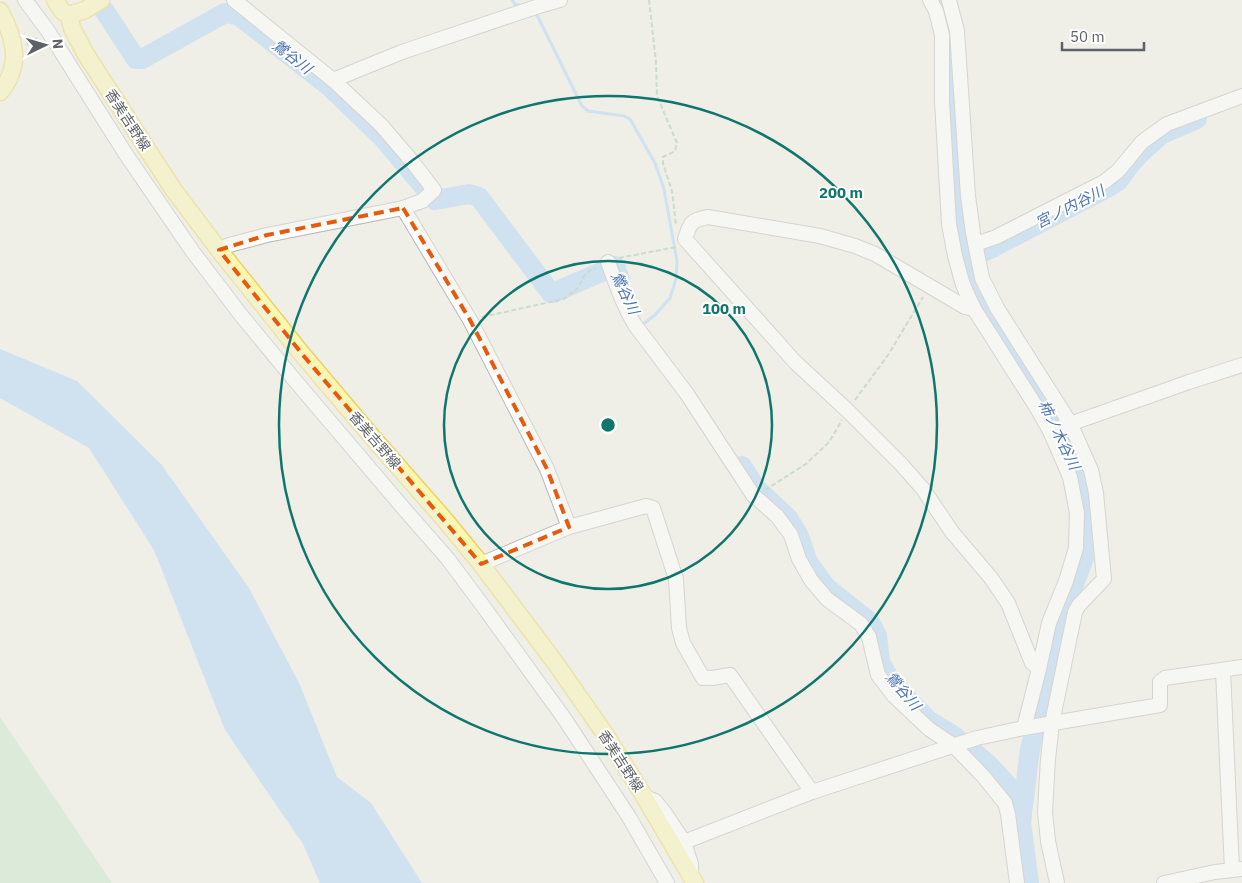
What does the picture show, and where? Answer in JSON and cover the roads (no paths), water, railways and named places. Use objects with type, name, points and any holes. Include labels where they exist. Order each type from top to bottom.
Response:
[{"type":"main road","name":"香美吉野線","points":[[55,0],[62,11],[69,15],[72,28],[85,53],[173,189],[219,250],[302,354],[481,564],[554,661],[644,796],[693,880]]},
{"type":"main road","points":[[69,15],[85,10],[101,0]]},
{"type":"main road","points":[[0,11],[10,31],[15,54],[10,76],[0,92]]},
{"type":"street","points":[[25,0],[48,31],[127,156],[193,252],[292,378],[448,559],[483,606],[564,718],[629,817],[667,883]]},
{"type":"street","points":[[219,250],[229,245],[267,235],[403,208],[422,201],[434,190],[381,126],[333,80],[234,0]]},
{"type":"street","points":[[333,80],[402,52],[560,0]]},
{"type":"street","points":[[930,0],[936,11],[942,35],[942,101],[949,224],[969,241]]},
{"type":"street","points":[[949,0],[957,31],[968,196],[969,241],[982,278],[997,308],[1068,424],[1091,470],[1096,493],[1104,579],[1079,605],[1075,612],[1036,725]]},
{"type":"street","points":[[1057,883],[1048,841],[1045,812],[1048,758],[1036,725],[1039,669],[1049,623],[1066,581],[1076,548],[1077,513],[1070,477],[1051,431],[974,309],[963,286],[954,256],[969,241],[996,237],[1104,182],[1118,171],[1142,142],[1166,124],[1242,96]]},
{"type":"street","points":[[403,208],[470,320],[547,469],[569,527]]},
{"type":"street","points":[[974,309],[965,307],[875,254],[820,236],[708,217],[698,218],[690,224],[680,243],[795,362],[847,410],[907,470],[952,532],[991,578],[1008,603],[1032,663],[1039,669]]},
{"type":"street","points":[[610,266],[628,314],[635,325],[687,394],[753,495],[777,516],[791,535],[799,559],[811,580],[827,599],[861,624],[869,638],[878,675],[894,696],[929,729],[956,744],[1005,803],[1018,883]]},
{"type":"street","points":[[1051,431],[1242,365]]},
{"type":"street","points":[[481,564],[569,527],[646,506],[653,508],[676,579],[679,628],[683,643],[703,678],[730,675],[812,792]]},
{"type":"street","points":[[684,842],[812,792],[956,744],[1036,725],[1156,707],[1160,705],[1160,682],[1165,678],[1242,667]]},
{"type":"street","points":[[1164,883],[1215,877],[1237,870],[1224,671]]},
{"type":"street","points":[[644,796],[655,801],[684,842],[691,864],[693,880]]},
{"type":"water","points":[[0,349],[77,381],[161,464],[249,588],[300,685],[337,777],[371,803],[422,883],[320,883],[303,844],[225,730],[154,550],[89,448],[0,398]]},
{"type":"waterway","points":[[512,0],[515,4],[521,6]]},
{"type":"waterway","name":"柿ノ木谷川","points":[[940,0],[944,7],[951,33],[952,123],[960,220],[975,293],[1004,343],[1048,410],[1077,469],[1085,514],[1084,558],[1068,600],[1030,749],[1021,822],[1029,883]]},
{"type":"waterway","name":"鶯谷川","points":[[104,10],[136,59],[142,59],[225,13],[238,15],[329,86],[383,138],[435,200],[469,194],[479,197],[551,293],[615,266],[620,280]]},
{"type":"waterway","points":[[535,11],[582,106],[588,111],[624,116],[630,119],[655,163],[664,189],[677,261],[676,279],[670,298],[655,315],[642,325]]},
{"type":"waterway","name":"宮ノ内谷川","points":[[967,259],[994,247],[1109,187],[1118,181],[1132,162],[1162,134],[1197,119]]},
{"type":"waterway","name":"鶯谷川","points":[[742,466],[756,488],[788,518],[798,534],[808,562],[826,587],[870,622],[877,636],[880,662],[892,683],[928,720],[954,736],[988,764],[1011,789],[1021,822]]}]
